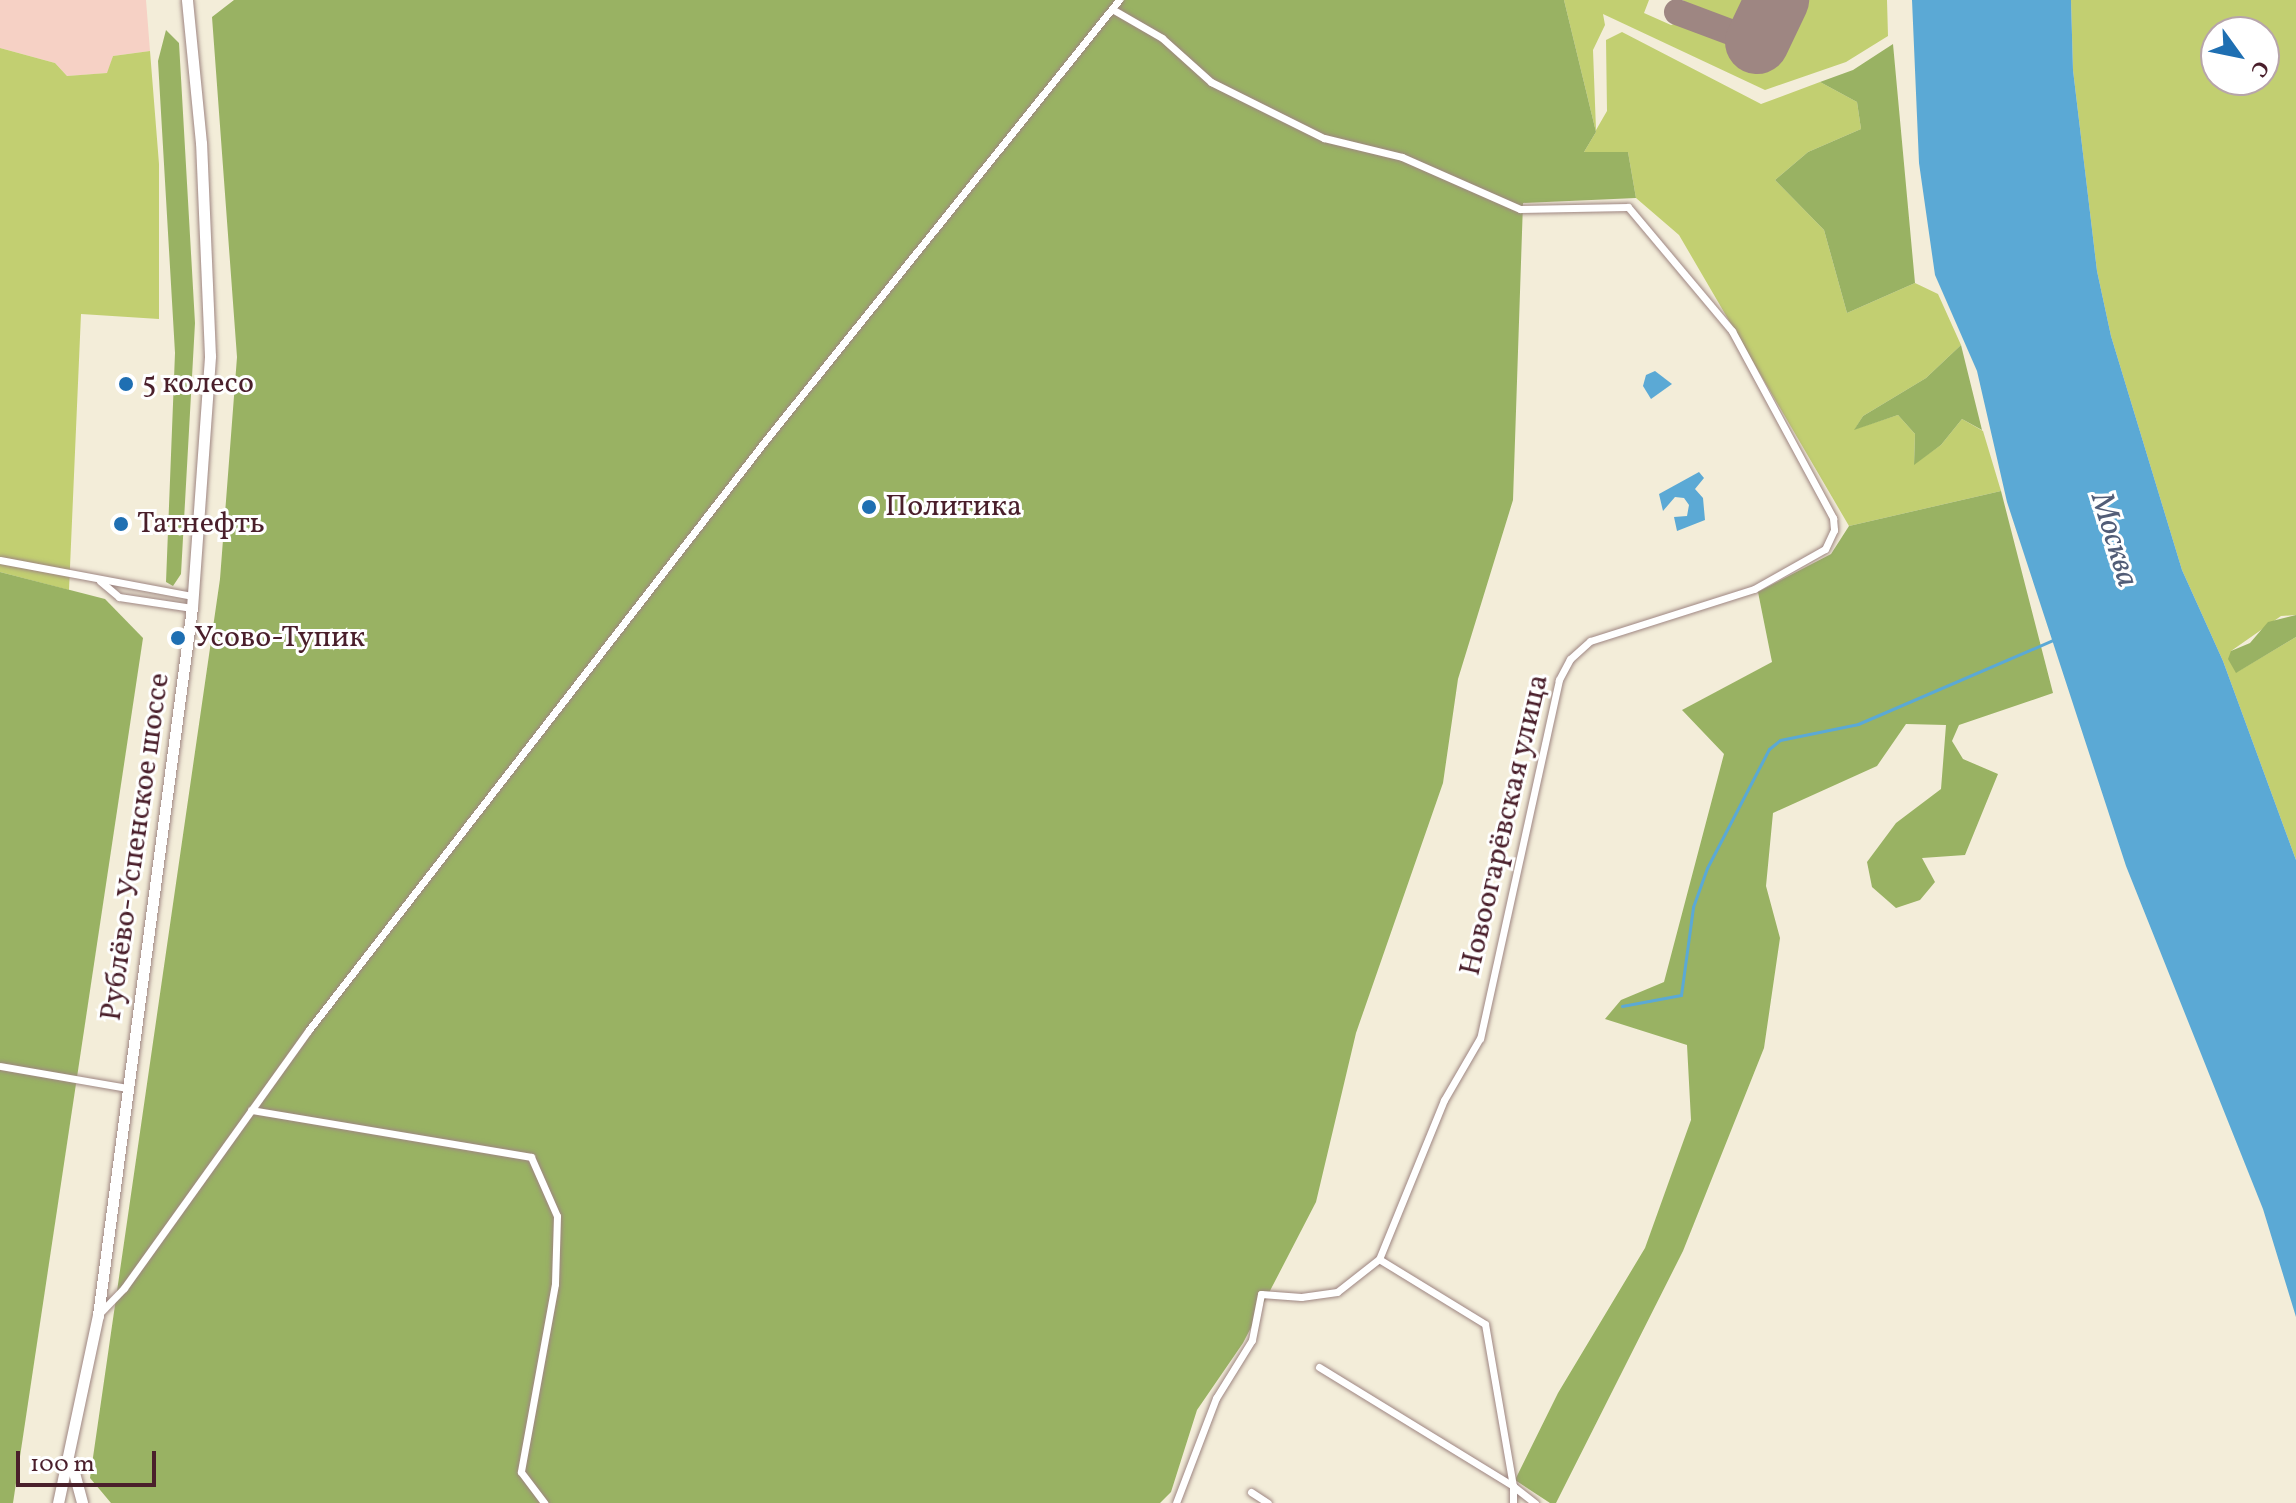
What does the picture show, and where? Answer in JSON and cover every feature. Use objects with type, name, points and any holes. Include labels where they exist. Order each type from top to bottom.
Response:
[{"type":"main road","name":"Рублёво-Успенское шоссе","points":[[58,1503],[71,1457],[98,1315],[192,602],[210,356],[202,157],[187,0]]},
{"type":"main road","points":[[71,1457],[82,1503]]},
{"type":"street","points":[[98,1315],[124,1288],[251,1110],[765,441],[1119,0]]},
{"type":"street","name":"Новоогарёвская улица","points":[[1112,9],[1162,38],[1211,82],[1324,138],[1402,157],[1520,209],[1628,207],[1732,331],[1833,518],[1834,530],[1825,549],[1754,589],[1590,641],[1570,659],[1559,680],[1480,1038],[1444,1100],[1379,1259],[1337,1292],[1301,1297],[1261,1294],[1252,1340],[1216,1398],[1176,1503]]},
{"type":"street","points":[[0,560],[100,581],[119,597],[192,602]]},
{"type":"street","points":[[0,1066],[128,1088]]},
{"type":"street","points":[[251,1110],[531,1157],[557,1216],[555,1284],[521,1472],[544,1503]]},
{"type":"street","points":[[1379,1259],[1485,1324],[1513,1486],[1513,1503]]},
{"type":"street","points":[[1319,1367],[1513,1486],[1535,1503]]},
{"type":"street","points":[[1251,1492],[1268,1503]]},
{"type":"shaded area","points":[[0,0],[146,0],[150,51],[113,56],[108,73],[67,76],[55,63],[0,48]]},
{"type":"green space","points":[[234,0],[1564,0],[1596,132],[1584,152],[1628,152],[1636,198],[1523,203],[1513,500],[1458,679],[1443,783],[1356,1033],[1316,1202],[1243,1343],[1197,1410],[1171,1492],[1160,1503],[111,1503],[90,1478],[220,579],[237,357],[212,17]]},
{"type":"green space","points":[[1564,0],[1649,0],[1644,13],[1671,25],[1683,21],[1773,58],[1801,0],[1887,0],[1888,36],[1846,62],[1765,90],[1603,14],[1605,25],[1593,50],[1596,130],[1607,111],[1606,40],[1622,32],[1761,104],[1820,82],[1857,102],[1861,129],[1808,152],[1775,180],[1824,230],[1847,313],[1915,283],[1938,294],[1961,345],[1926,378],[1863,416],[1855,429],[1898,415],[1915,434],[1914,464],[1941,445],[1962,419],[1983,431],[2001,491],[1849,526],[1679,235],[1636,198],[1628,152],[1584,152],[1596,132]]},
{"type":"green space","points":[[1683,0],[1751,0],[1743,16],[1728,24],[1688,10]]},
{"type":"green space","points":[[2071,0],[2296,0],[2296,615],[2281,616],[2231,651],[2237,672],[2296,637],[2296,860],[2223,661],[2182,570],[2111,336],[2097,271],[2073,70]]},
{"type":"green space","points":[[166,30],[179,43],[195,323],[181,574],[173,586],[166,582],[175,353],[158,61]]},
{"type":"green space","points":[[1893,44],[1915,283],[1847,313],[1824,230],[1775,180],[1808,152],[1861,129],[1857,102],[1820,82],[1853,70]]},
{"type":"green space","points":[[0,48],[55,63],[67,76],[107,73],[113,56],[150,51],[159,164],[159,319],[81,314],[69,590],[0,572]]},
{"type":"green space","points":[[1961,345],[1982,430],[1962,419],[1941,445],[1914,465],[1915,434],[1898,415],[1854,430],[1863,416],[1926,378]]},
{"type":"green space","points":[[2001,491],[2053,693],[1959,725],[1952,741],[1963,759],[1998,774],[1965,855],[1922,858],[1935,882],[1920,900],[1896,908],[1872,887],[1867,862],[1896,823],[1941,789],[1946,725],[1906,724],[1877,766],[1773,813],[1766,886],[1780,938],[1764,1048],[1683,1251],[1556,1503],[1550,1503],[1515,1480],[1558,1393],[1645,1248],[1691,1120],[1687,1045],[1605,1019],[1621,1000],[1664,982],[1724,754],[1682,710],[1772,662],[1758,592],[1831,554],[1849,526]]},
{"type":"green space","points":[[0,572],[105,599],[143,638],[13,1503],[0,1503]]},
{"type":"green space","points":[[2296,615],[2296,637],[2236,673],[2228,659],[2231,651],[2250,643],[2268,622]]},
{"type":"water","name":"Москва","points":[[1912,0],[2071,0],[2073,70],[2097,271],[2111,336],[2182,570],[2223,661],[2296,860],[2296,1317],[2263,1209],[2126,866],[2007,502],[1977,371],[1935,275],[1919,163]]},
{"type":"water","points":[[1655,371],[1672,384],[1651,399],[1643,386],[1646,375]]},
{"type":"water","points":[[1699,472],[1704,478],[1695,489],[1703,498],[1705,520],[1677,531],[1674,517],[1687,516],[1689,505],[1684,498],[1675,497],[1663,511],[1659,494]]},
{"type":"waterway","points":[[1622,1006],[1681,995],[1693,907],[1707,868],[1769,749],[1780,740],[1858,724],[2055,639]]},
{"type":"taxiway","points":[[1677,12],[1757,42]]},
{"type":"runway","points":[[1757,42],[1777,0]]},
{"type":"place","name":"5 колесо","points":[[126,384]]},
{"type":"place","name":"Политика","points":[[869,507]]},
{"type":"place","name":"Татнефть","points":[[121,524]]},
{"type":"place","name":"Усово-Тупик","points":[[178,638]]}]
